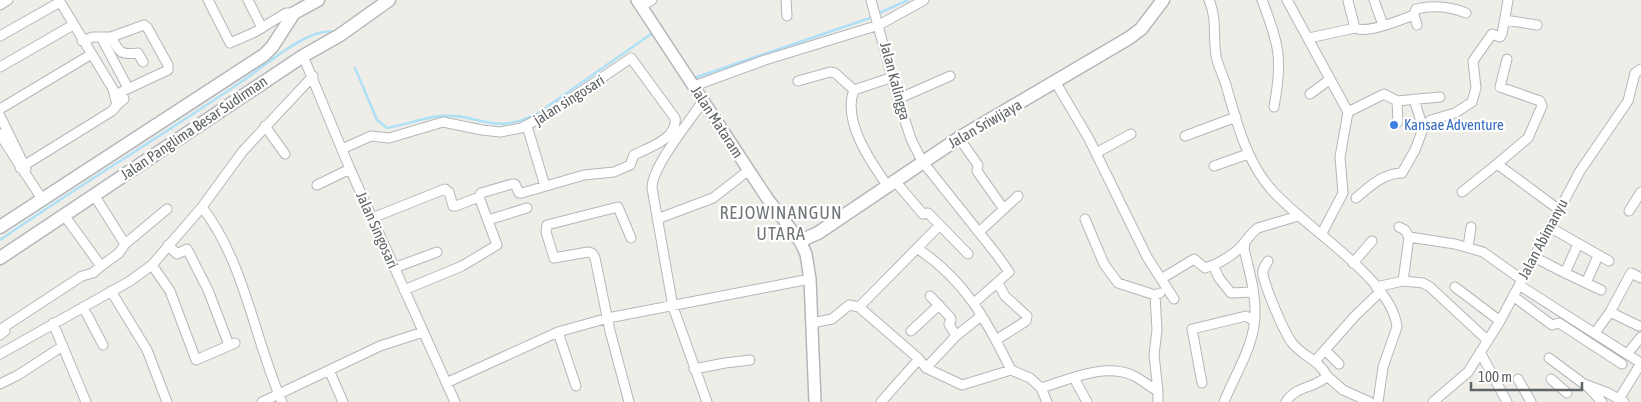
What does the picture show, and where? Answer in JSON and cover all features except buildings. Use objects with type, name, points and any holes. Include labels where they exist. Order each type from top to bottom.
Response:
[{"type":"main road","name":"Jalan Panglima Besar Sudirman","points":[[0,227],[264,55],[272,47],[294,13],[318,0]]},
{"type":"main road","name":"Jalan Panglima Besar Sudirman","points":[[0,258],[303,56],[340,35],[390,0]]},
{"type":"main road","name":"Jalan Sriwijaya","points":[[800,241],[818,233],[890,182],[959,138],[1056,83],[1129,38],[1146,23],[1163,0]]},
{"type":"street","points":[[0,5],[8,0]]},
{"type":"street","points":[[208,0],[229,43],[262,28],[286,13],[294,13]]},
{"type":"street","points":[[248,0],[262,28]]},
{"type":"street","points":[[639,3],[652,0]]},
{"type":"street","points":[[786,0],[787,16]]},
{"type":"street","name":"Jalan Kalingga","points":[[872,0],[898,99],[911,139],[922,161],[1009,272],[998,283]]},
{"type":"street","points":[[694,86],[765,60],[879,25],[924,0]]},
{"type":"street","points":[[1210,0],[1215,19],[1217,59],[1248,154],[1271,189],[1298,216],[1322,233],[1349,258],[1378,289],[1391,307],[1397,327],[1381,373],[1378,402]]},
{"type":"street","points":[[1262,0],[1280,50],[1280,76],[1274,106]]},
{"type":"street","points":[[1287,0],[1309,38],[1328,80],[1348,112],[1340,157],[1343,193],[1322,233]]},
{"type":"street","points":[[1348,0],[1355,28]]},
{"type":"street","points":[[1374,0],[1382,25]]},
{"type":"street","points":[[1413,0],[1418,25]]},
{"type":"street","points":[[1356,198],[1378,180],[1394,172],[1402,173],[1415,150],[1423,128],[1431,120],[1455,113],[1472,102],[1476,88],[1473,61],[1492,34],[1501,36],[1508,0]]},
{"type":"street","points":[[0,36],[59,1],[90,55],[113,89],[116,105]]},
{"type":"street","name":"Jalan Mataram","points":[[639,3],[749,170],[800,241],[806,254],[810,279],[815,402]]},
{"type":"street","points":[[1309,38],[1355,28],[1363,30],[1436,6],[1466,13]]},
{"type":"street","points":[[1505,20],[1537,25]]},
{"type":"street","points":[[0,67],[73,25]]},
{"type":"street","points":[[22,166],[112,111],[116,105],[123,101],[121,93],[128,88],[163,74],[168,70],[168,65],[146,25],[111,37],[100,37],[82,41]]},
{"type":"street","points":[[100,37],[128,88]]},
{"type":"street","points":[[111,37],[120,52],[127,55],[138,53],[143,62]]},
{"type":"street","points":[[0,109],[90,55]]},
{"type":"street","name":"Jalan Singosari","points":[[303,56],[313,76],[350,169],[454,402]]},
{"type":"street","name":"jalan singosari","points":[[342,149],[371,136],[389,138],[443,122],[500,132],[527,126],[633,58],[675,118],[674,126],[661,143],[634,155],[626,167],[606,174],[584,175],[545,186]]},
{"type":"street","points":[[1462,192],[1528,138],[1542,108],[1540,101],[1500,87],[1507,59]]},
{"type":"street","name":"Jalan Abimanyu","points":[[1434,402],[1468,372],[1486,339],[1500,321],[1551,228],[1558,209],[1580,171],[1628,100],[1635,73],[1641,69]]},
{"type":"street","points":[[798,81],[830,72],[835,73],[854,90]]},
{"type":"street","points":[[0,354],[111,291],[152,265],[202,207],[243,150],[313,76]]},
{"type":"street","points":[[898,99],[950,76]]},
{"type":"street","points":[[854,90],[893,77]]},
{"type":"street","points":[[1310,94],[1328,80]]},
{"type":"street","points":[[1056,83],[1096,153],[1147,258],[1174,299]]},
{"type":"street","points":[[854,90],[850,101],[851,113],[867,156],[890,182],[923,214],[928,214],[968,254]]},
{"type":"street","points":[[1348,112],[1373,105],[1384,94],[1398,101],[1440,97]]},
{"type":"street","points":[[1414,100],[1423,128]]},
{"type":"street","points":[[703,101],[652,178],[657,219],[673,307],[707,402]]},
{"type":"street","points":[[1398,101],[1398,122]]},
{"type":"street","points":[[0,116],[22,166]]},
{"type":"street","points":[[1185,136],[1236,117]]},
{"type":"street","points":[[265,126],[285,154]]},
{"type":"street","points":[[372,218],[445,189],[449,192],[454,206],[479,197],[481,194],[514,183],[520,194],[545,186],[527,126]]},
{"type":"street","points":[[0,134],[42,199]]},
{"type":"street","points":[[1096,153],[1131,134]]},
{"type":"street","points":[[959,138],[978,165],[977,171],[1003,208]]},
{"type":"street","points":[[1214,166],[1248,154]]},
{"type":"street","points":[[1497,164],[1558,209]]},
{"type":"street","points":[[317,185],[350,169]]},
{"type":"street","points":[[657,219],[713,198],[749,170]]},
{"type":"street","points":[[1629,212],[1641,192]]},
{"type":"street","points":[[94,195],[125,244]]},
{"type":"street","points":[[979,232],[1018,196]]},
{"type":"street","points":[[404,290],[462,266],[495,247],[497,242],[479,197]]},
{"type":"street","points":[[202,207],[223,240],[232,260],[281,398]]},
{"type":"street","points":[[630,402],[608,318],[595,258],[592,253],[554,258],[546,232],[547,225],[618,207],[631,238]]},
{"type":"street","points":[[488,220],[527,208]]},
{"type":"street","points":[[0,335],[6,331],[4,327],[82,276],[93,273],[167,209]]},
{"type":"street","points":[[64,214],[101,266]]},
{"type":"street","points":[[1161,279],[1194,258],[1205,268],[1213,265],[1245,243],[1253,231],[1262,226],[1298,216]]},
{"type":"street","points":[[1085,219],[1104,264],[1118,283],[1156,295],[1167,290]]},
{"type":"street","points":[[859,307],[939,226]]},
{"type":"street","points":[[1399,227],[1405,230],[1409,237],[1403,280]]},
{"type":"street","points":[[1468,246],[1471,227]]},
{"type":"street","points":[[1551,228],[1609,261]]},
{"type":"street","points":[[1409,237],[1468,246],[1483,252],[1520,282],[1641,363],[1622,400],[1584,384]]},
{"type":"street","points":[[1349,258],[1372,241]]},
{"type":"street","points":[[1224,402],[1241,364],[1254,321],[1253,292],[1245,243]]},
{"type":"street","points":[[1565,273],[1578,244]]},
{"type":"street","points":[[152,265],[170,291],[196,360],[232,344],[208,290],[187,250],[177,254],[168,246]]},
{"type":"street","points":[[918,249],[951,274],[974,303],[1011,370]]},
{"type":"street","points":[[394,268],[437,252]]},
{"type":"street","points":[[1586,283],[1598,256]]},
{"type":"street","points":[[1534,258],[1601,290]]},
{"type":"street","points":[[1268,261],[1263,268],[1263,275],[1277,312],[1293,344],[1316,360],[1323,367],[1327,376],[1343,390],[1370,402]]},
{"type":"street","points":[[1213,265],[1219,278],[1231,293],[1253,292]]},
{"type":"street","points":[[1595,333],[1610,312],[1631,273],[1641,278]]},
{"type":"street","points":[[446,383],[558,332],[608,318],[673,307],[810,279]]},
{"type":"street","points":[[1316,360],[1326,351],[1378,289],[1403,280],[1423,283],[1430,287],[1486,339]]},
{"type":"street","points":[[974,303],[998,283],[1005,296],[1027,316],[1026,321],[996,340]]},
{"type":"street","points":[[1455,287],[1500,321]]},
{"type":"street","points":[[111,291],[147,350],[167,402]]},
{"type":"street","points":[[1156,295],[1157,330],[1154,355],[1158,402]]},
{"type":"street","points":[[930,296],[951,319],[949,324],[956,336]]},
{"type":"street","points":[[1513,296],[1552,325],[1559,323],[1622,364]]},
{"type":"street","points":[[812,323],[832,318],[849,305],[859,307],[919,359],[926,368],[962,384],[1011,370],[1030,378],[1040,388],[1047,402]]},
{"type":"street","points":[[911,331],[939,305]]},
{"type":"street","points":[[83,307],[103,345]]},
{"type":"street","points":[[1610,312],[1639,326]]},
{"type":"street","points":[[926,368],[956,336],[981,316]]},
{"type":"street","points":[[1202,383],[1192,329],[1246,316],[1254,321]]},
{"type":"street","points":[[53,323],[86,402]]},
{"type":"street","points":[[262,402],[281,398],[329,370],[380,346],[423,332]]},
{"type":"street","points":[[558,332],[576,386]]},
{"type":"street","points":[[1627,354],[1641,336]]},
{"type":"street","points":[[0,384],[63,346]]},
{"type":"street","points":[[1326,351],[1339,364]]},
{"type":"street","points":[[1480,352],[1504,401]]},
{"type":"street","points":[[1549,358],[1584,384],[1602,402]]},
{"type":"street","points":[[881,402],[919,359]]},
{"type":"street","points":[[694,369],[750,360]]},
{"type":"street","points":[[329,370],[343,402]]},
{"type":"street","points":[[1040,388],[1074,378],[1110,371],[1132,375],[1158,391]]},
{"type":"street","points":[[1558,386],[1570,373]]},
{"type":"street","points":[[1286,402],[1291,393],[1322,381],[1327,376]]},
{"type":"street","points":[[1074,378],[1087,402]]},
{"type":"street","points":[[1518,379],[1531,402]]},
{"type":"street","points":[[1551,379],[1567,393]]},
{"type":"waterway","points":[[877,14],[908,0]]},
{"type":"waterway","points":[[694,78],[873,17]]},
{"type":"waterway","points":[[0,240],[220,96],[290,47],[313,35],[333,32]]},
{"type":"waterway","points":[[355,68],[377,120],[387,128],[440,116],[454,116],[498,124],[509,123],[538,113],[654,32]]},
{"type":"place","name":"Kansae Adventure","points":[[1394,125]]},
{"type":"district","name":"REJOWINANGUN UTARA","points":[[781,223]]}]
